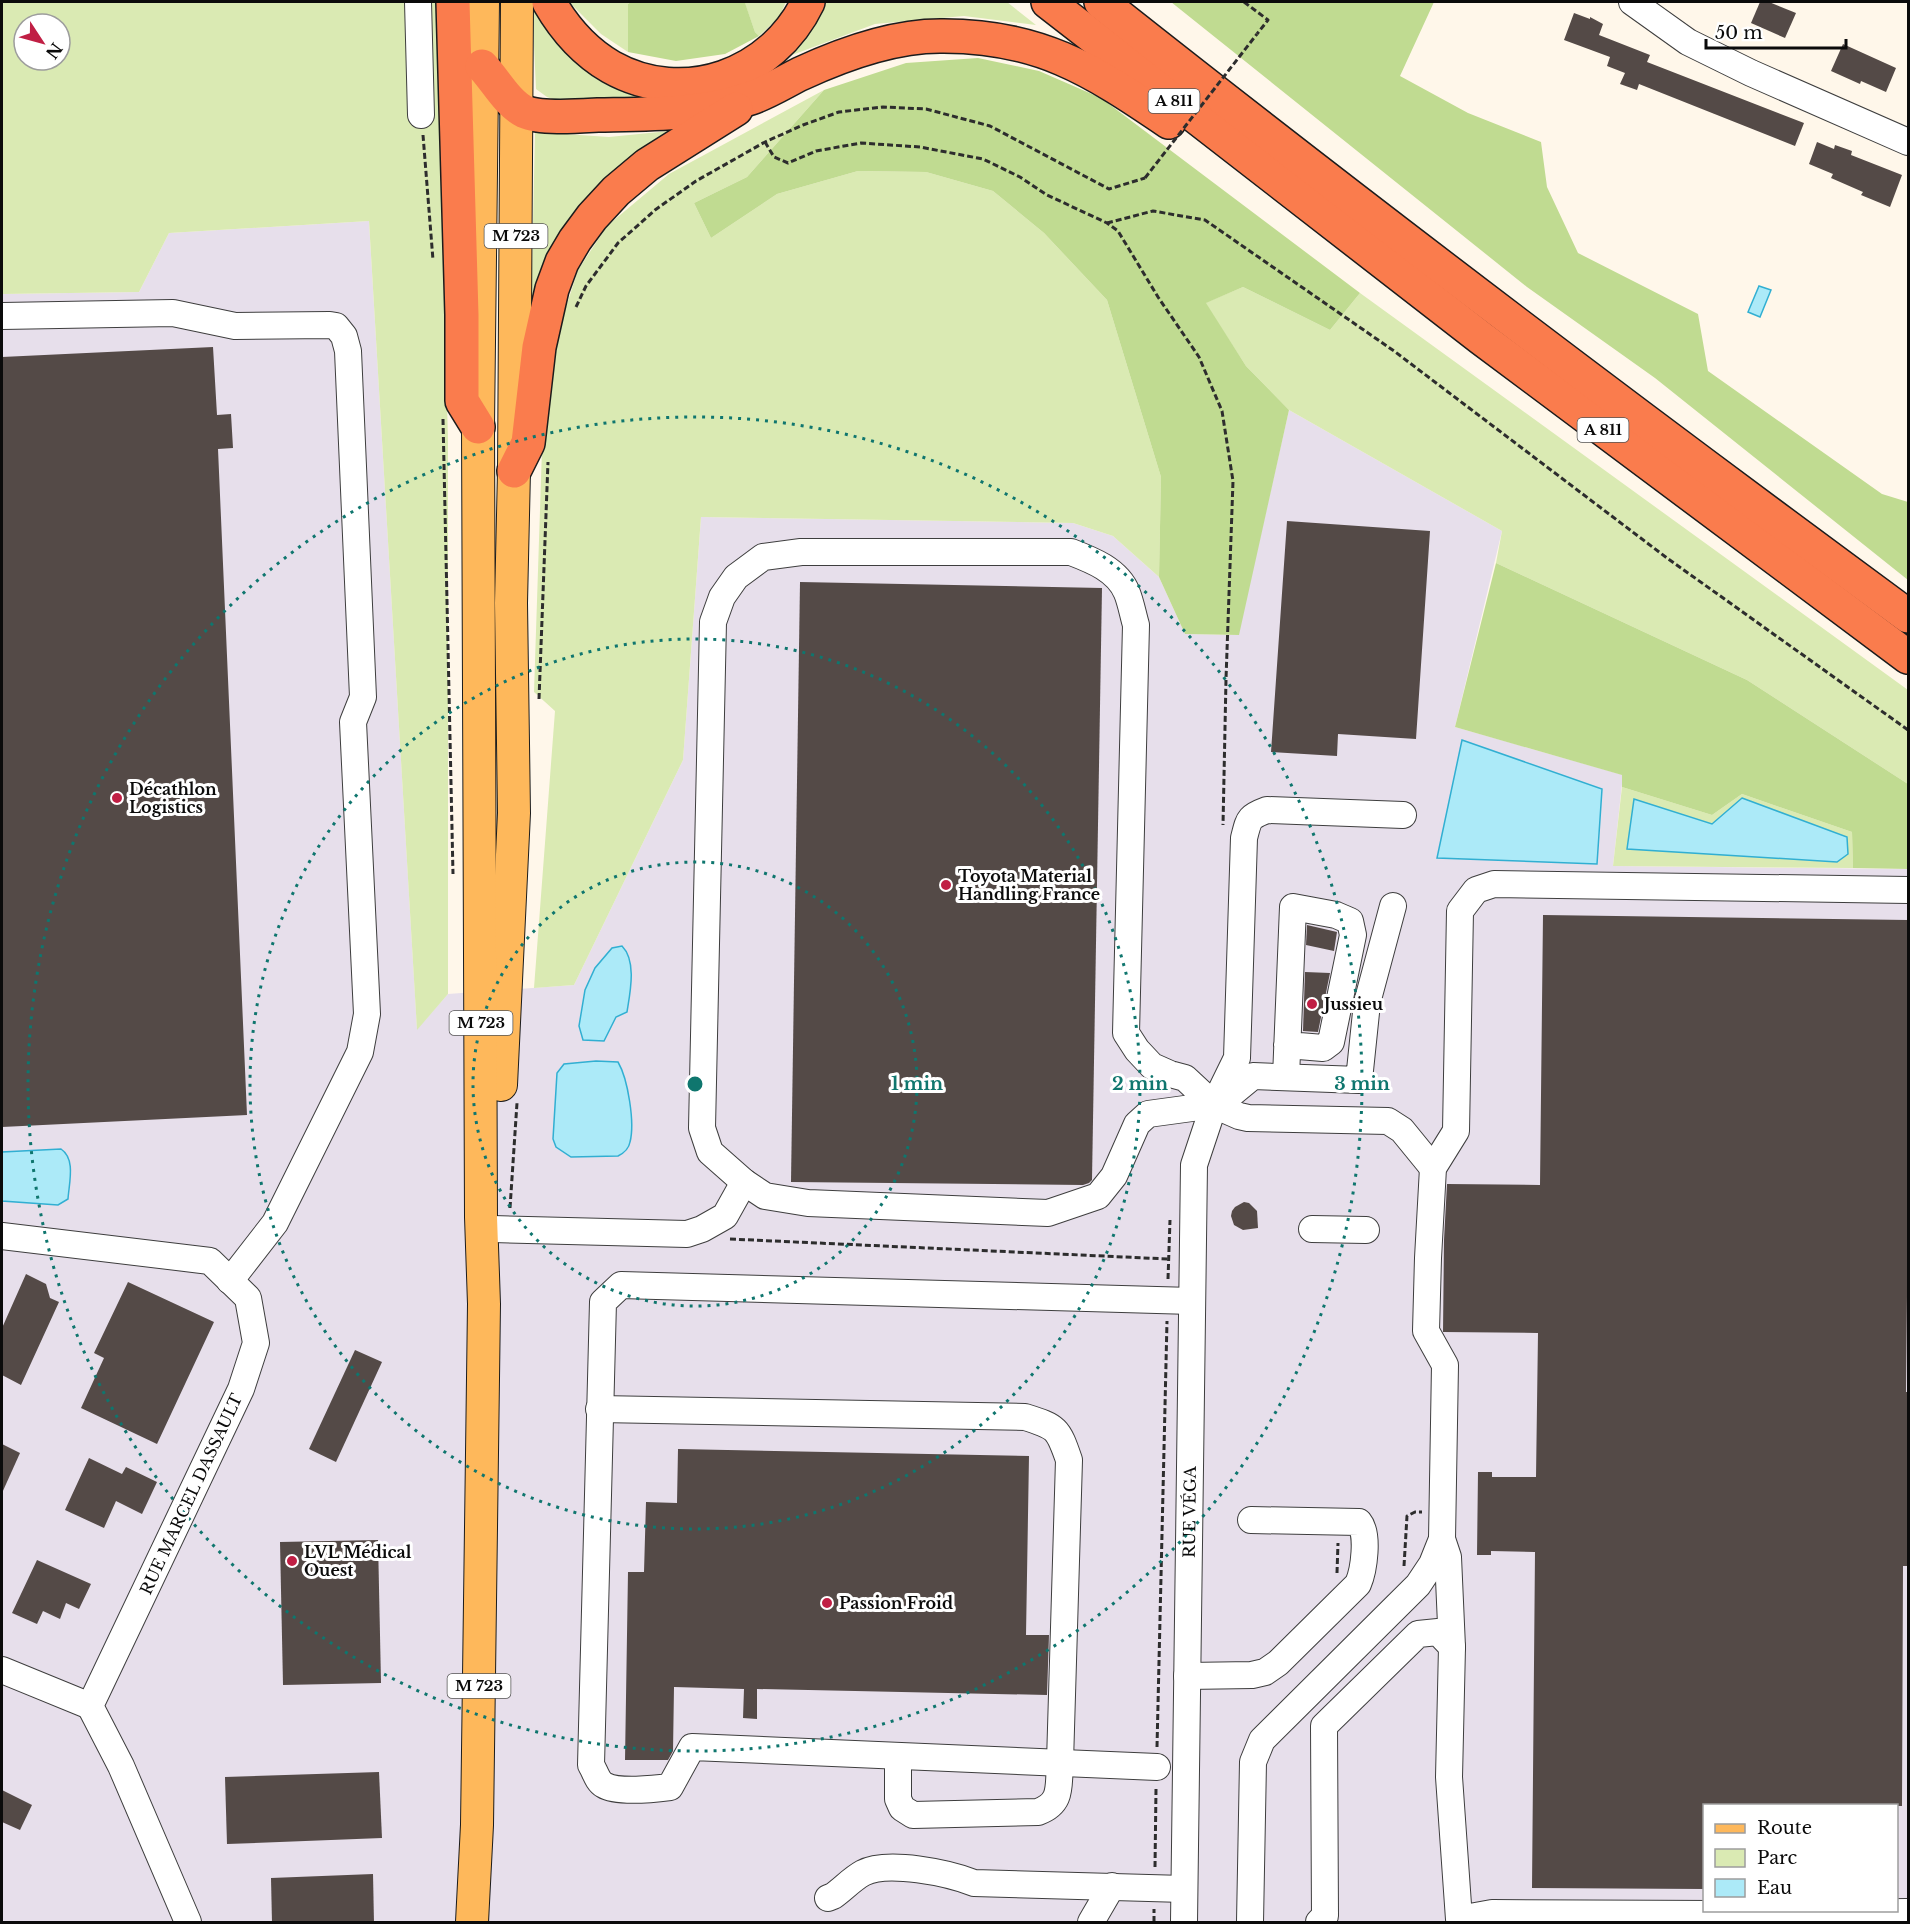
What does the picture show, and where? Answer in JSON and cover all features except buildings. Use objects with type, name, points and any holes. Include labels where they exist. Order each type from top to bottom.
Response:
[{"type":"highway","points":[[453,2],[462,315],[462,401],[478,427]]},
{"type":"highway","points":[[549,2],[574,37],[612,67],[636,78],[682,85],[718,80],[753,65],[790,32],[808,2]]},
{"type":"highway","name":"A 811","points":[[1048,2],[1300,200],[1605,432],[1908,657]]},
{"type":"highway","name":"A 811","points":[[1102,2],[1426,254],[1908,616]]},
{"type":"highway","points":[[514,471],[528,443],[532,388],[543,321],[555,280],[575,240],[591,217],[615,191],[647,165],[750,99],[822,65],[878,45],[939,36],[1007,41],[1039,49],[1090,71],[1190,135],[1280,200],[1300,200]]},
{"type":"highway","points":[[482,66],[504,94],[526,112],[554,116],[674,114],[750,99]]},
{"type":"main road","name":"M 723","points":[[472,1923],[477,1825],[484,1304],[481,1217],[478,427],[483,2]]},
{"type":"main road","name":"M 723","points":[[484,1304],[501,1229],[514,813],[511,633],[517,2]]},
{"type":"main road","name":"M 723","points":[[477,1825],[480,1923]]},
{"type":"street","points":[[418,2],[421,115]]},
{"type":"street","points":[[1632,2],[1688,42],[1751,73],[1908,142]]},
{"type":"street","points":[[2,316],[173,313],[235,326],[330,325],[336,326],[344,336],[348,351],[363,697],[353,722],[367,1014],[360,1052],[275,1223],[230,1281]]},
{"type":"street","points":[[1393,906],[1367,1003],[1359,1080],[1253,1076],[1215,1106],[1149,1113],[1137,1124],[1114,1176],[1098,1196],[1048,1213],[808,1203],[765,1196],[744,1182],[710,1152],[702,1128],[713,622],[727,588],[736,577],[764,557],[801,552],[1071,552],[1096,561],[1110,571],[1126,591],[1136,625],[1126,1033],[1137,1050],[1152,1066],[1185,1078],[1215,1106],[1248,1118],[1388,1121],[1402,1130],[1433,1168]]},
{"type":"street","name":"RUE VÉGA","points":[[1184,1923],[1187,1676],[1176,1294],[1194,1166],[1215,1106],[1237,1059],[1245,838],[1252,815],[1267,810],[1403,815]]},
{"type":"street","points":[[1250,1923],[1253,1762],[1262,1740],[1418,1585],[1432,1564],[1442,1539],[1445,1365],[1426,1331],[1433,1168],[1456,1131],[1460,911],[1476,890],[1494,884],[1908,890]]},
{"type":"street","points":[[1286,1077],[1287,1045],[1293,907],[1336,915],[1350,921],[1353,935],[1331,1042],[1323,1048],[1287,1045]]},
{"type":"street","points":[[501,1229],[687,1234],[702,1229],[725,1216],[744,1182]]},
{"type":"street","points":[[1312,1229],[1366,1230]]},
{"type":"street","name":"RUE MARCEL DASSAULT","points":[[2,1236],[210,1261],[249,1298],[256,1342],[241,1389],[90,1706]]},
{"type":"street","points":[[1157,1767],[692,1747],[670,1787],[613,1788],[604,1785],[591,1765],[603,1302],[621,1285],[1176,1294]]},
{"type":"street","points":[[599,1409],[1025,1418],[1050,1425],[1061,1436],[1069,1460],[1057,1799],[1050,1808],[1038,1812],[913,1815],[902,1808],[898,1799],[898,1756]]},
{"type":"street","points":[[1187,1676],[1252,1675],[1265,1672],[1278,1664],[1358,1584],[1363,1571],[1364,1528],[1359,1522],[1251,1520]]},
{"type":"street","points":[[1442,1539],[1448,1557],[1452,1647],[1449,1777],[1460,1919],[1492,1913],[1844,1912]]},
{"type":"street","points":[[1318,1923],[1325,1916],[1324,1726],[1418,1634],[1438,1632],[1452,1647]]},
{"type":"street","points":[[2,1670],[90,1706],[121,1766],[188,1923]]},
{"type":"street","points":[[828,1898],[863,1873],[878,1868],[936,1872],[954,1875],[974,1883],[1184,1889]]},
{"type":"street","points":[[1091,1923],[1112,1886]]},
{"type":"path","points":[[571,316],[586,286],[618,243],[655,210],[696,181],[765,142],[839,112],[883,107],[926,109],[990,126],[1109,189],[1144,178],[1268,20],[1244,2]]},
{"type":"path","points":[[421,115],[434,269]]},
{"type":"path","points":[[765,142],[774,157],[788,163],[816,151],[861,144],[920,147],[982,159],[1020,177],[1047,195],[1107,223],[1118,231],[1158,297],[1199,357],[1222,411],[1233,482],[1223,834]]},
{"type":"path","points":[[1107,223],[1153,211],[1205,220],[1394,351],[1666,558],[1908,730]]},
{"type":"path","points":[[442,411],[453,875]]},
{"type":"path","points":[[539,706],[548,460]]},
{"type":"path","points":[[501,1229],[517,1102]]},
{"type":"path","name":"RUE VÉGA","points":[[702,1229],[717,1239],[1168,1259],[1176,1294],[1157,1767],[1154,1923]]},
{"type":"path","points":[[1404,1569],[1407,1516],[1415,1512],[1443,1512]]},
{"type":"shaded area","points":[[369,221],[417,1029],[448,994],[574,985],[683,760],[701,517],[1073,523],[1113,536],[1159,577],[1185,634],[1238,635],[1289,410],[1502,531],[1455,727],[1623,775],[1613,866],[1908,869],[1908,1922],[2,1922],[2,294],[139,292],[169,233]]},
{"type":"green space","points":[[2,2],[436,2],[448,439],[448,994],[417,1030],[369,221],[169,233],[139,292],[2,294]]},
{"type":"green space","points":[[532,2],[536,2],[543,16],[703,98],[560,102],[547,97],[536,89]]},
{"type":"green space","points":[[569,2],[631,2],[628,4],[628,52],[601,34]]},
{"type":"green space","points":[[631,2],[745,3],[755,32],[759,36],[725,54],[676,61],[628,52],[628,4]]},
{"type":"green space","points":[[739,2],[786,2],[779,17],[759,36],[755,32],[745,4]]},
{"type":"green space","points":[[820,2],[1007,2],[1036,25],[964,16],[875,24],[784,58]]},
{"type":"green space","points":[[1171,2],[1434,2],[1400,76],[1468,113],[1541,142],[1547,187],[1578,253],[1698,314],[1708,371],[1882,494],[1908,502],[1908,580],[1655,378],[1527,287]]},
{"type":"green space","points":[[978,58],[1039,71],[1101,98],[1360,293],[1330,330],[1243,287],[1206,303],[1246,366],[1289,410],[1239,635],[1185,634],[1159,577],[1161,477],[1107,300],[1044,233],[993,191],[926,172],[858,171],[777,194],[711,238],[694,203],[747,177],[824,90],[906,63]]},
{"type":"green space","points":[[824,90],[747,177],[694,203],[711,238],[777,194],[858,171],[926,172],[993,191],[1044,233],[1107,300],[1161,477],[1159,577],[1113,536],[1073,523],[701,517],[683,760],[574,985],[534,988],[555,711],[534,692],[542,449],[549,360],[578,270],[607,226],[669,174]]},
{"type":"green space","points":[[689,129],[641,158],[531,316],[535,132],[609,137]]},
{"type":"green space","points":[[1243,287],[1330,330],[1360,293],[1908,690],[1908,784],[1747,680],[1496,563],[1502,531],[1289,410],[1246,366],[1205,303]]},
{"type":"green space","points":[[1496,563],[1747,680],[1908,784],[1908,869],[1853,868],[1852,832],[1742,794],[1712,815],[1622,787],[1622,775],[1455,727]]},
{"type":"green space","points":[[1622,787],[1712,815],[1742,794],[1852,832],[1853,868],[1613,866]]},
{"type":"water","points":[[1759,286],[1771,290],[1760,317],[1748,312]]},
{"type":"water","points":[[1462,740],[1602,789],[1597,864],[1437,858]]},
{"type":"water","points":[[1742,798],[1847,837],[1848,854],[1837,862],[1627,849],[1634,799],[1712,824]]},
{"type":"water","points":[[622,946],[627,952],[631,968],[627,1012],[616,1017],[604,1041],[583,1040],[579,1026],[585,990],[595,968],[612,948]]},
{"type":"water","points":[[596,1061],[618,1062],[622,1070],[631,1113],[629,1144],[626,1150],[618,1156],[571,1157],[556,1147],[553,1139],[557,1073],[564,1064]]},
{"type":"water","points":[[61,1149],[66,1153],[70,1165],[68,1199],[58,1205],[2,1201],[2,1152]]},
{"type":"place","name":"Décathlon Logistics","points":[[117,798]]},
{"type":"place","name":"Toyota Material Handling France","points":[[946,885]]},
{"type":"place","name":"Jussieu","points":[[1312,1004]]},
{"type":"place","name":"LVL Médical Ouest","points":[[292,1561]]},
{"type":"place","name":"Passion Froid","points":[[827,1603]]}]
